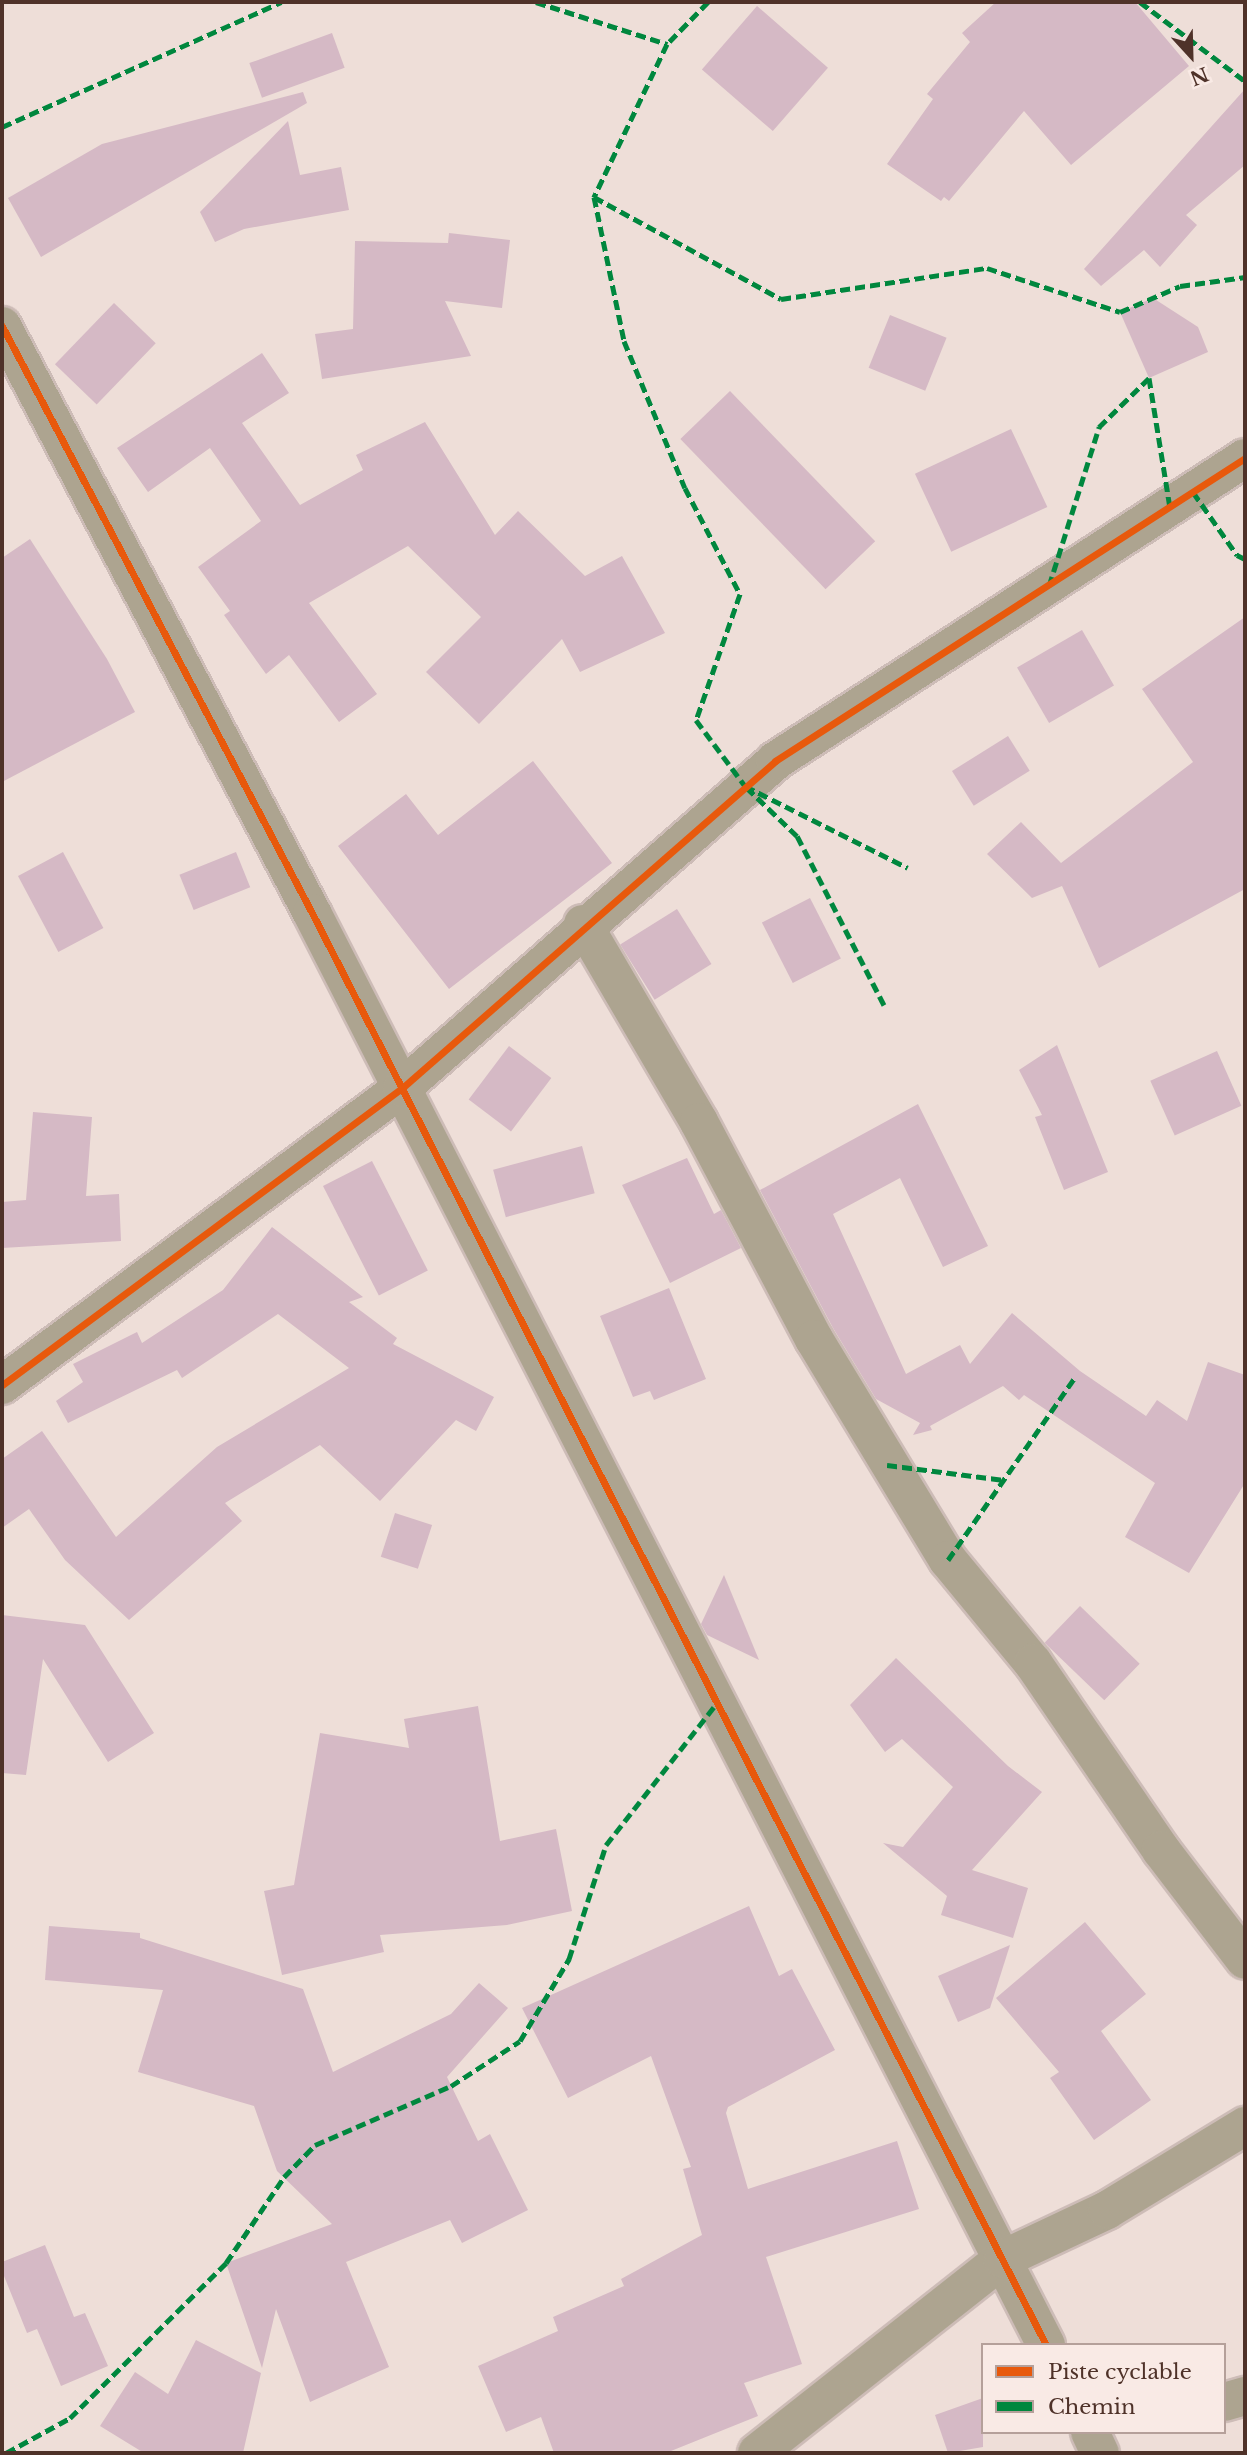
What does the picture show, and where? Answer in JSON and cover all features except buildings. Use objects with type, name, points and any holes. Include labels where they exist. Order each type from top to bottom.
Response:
[{"type":"street","points":[[2,326],[402,1088],[1045,2343]]},
{"type":"street","points":[[2,1385],[402,1088],[583,924],[775,761],[1245,458]]},
{"type":"street","points":[[583,924],[699,1122],[814,1339],[894,1476],[948,1560],[1033,1663],[1161,1850],[1245,1960]]},
{"type":"street","points":[[757,2453],[1003,2259],[1107,2210],[1245,2126]]},
{"type":"street","points":[[1226,2401],[1245,2396]]},
{"type":"marked path","points":[[2,127],[281,2]]},
{"type":"marked path","points":[[536,2],[667,44]]},
{"type":"marked path","points":[[708,2],[667,44],[594,197],[624,341],[685,488],[740,594],[696,720],[745,786]]},
{"type":"marked path","points":[[1140,2],[1245,81]]},
{"type":"marked path","points":[[594,197],[781,299],[987,268],[1120,312],[1180,286],[1245,277]]},
{"type":"marked path","points":[[1049,586],[1099,427],[1149,378],[1170,507]]},
{"type":"marked path","points":[[1193,492],[1237,555],[1245,559]]},
{"type":"marked path","points":[[884,1005],[797,836],[745,786],[908,868]]},
{"type":"marked path","points":[[948,1560],[1075,1377]]},
{"type":"marked path","points":[[887,1465],[1004,1480]]},
{"type":"marked path","points":[[6,2453],[70,2418],[226,2263],[284,2177],[315,2145],[451,2086],[520,2041],[569,1959],[606,1845],[716,1704]]},
{"type":"cycle path","points":[[2,326],[312,913],[1045,2343]]},
{"type":"cycle path","points":[[2,1385],[402,1088],[775,761],[1245,458]]}]
